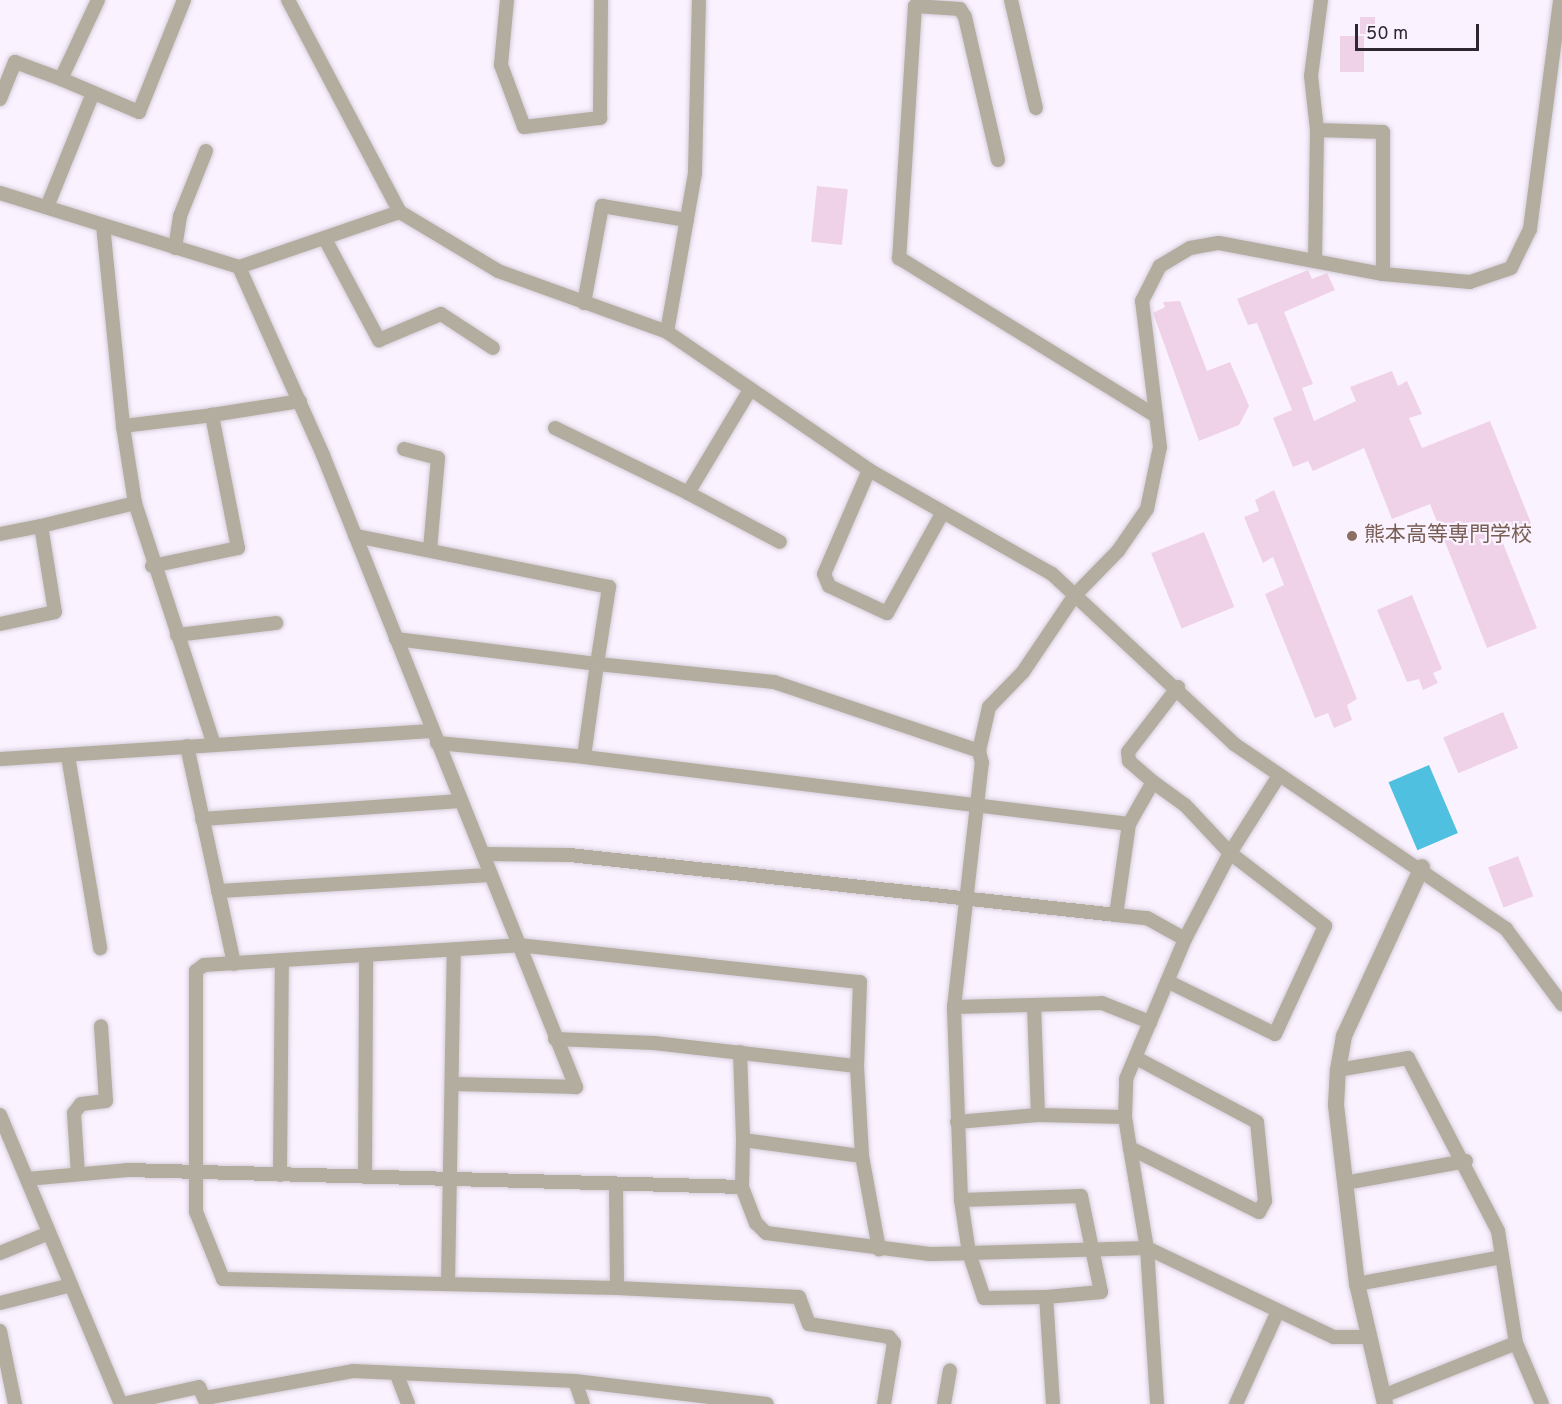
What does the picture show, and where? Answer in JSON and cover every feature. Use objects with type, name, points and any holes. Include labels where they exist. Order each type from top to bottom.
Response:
[{"type":"street","points":[[61,79],[98,0]]},
{"type":"street","points":[[0,99],[15,62],[139,112],[184,0]]},
{"type":"street","points":[[288,0],[400,212],[498,271],[667,332],[869,470],[1052,574],[1178,687],[1234,744],[1278,777],[1422,867],[1506,929],[1562,1004]]},
{"type":"street","points":[[507,0],[501,65],[524,127],[600,118],[601,0]]},
{"type":"street","points":[[667,332],[695,173],[699,0]]},
{"type":"street","points":[[1011,0],[1036,108]]},
{"type":"street","points":[[1315,260],[1317,130],[1311,76],[1322,0]]},
{"type":"street","points":[[961,1200],[1081,1196],[1094,1247],[1101,1292],[1046,1297],[984,1298],[969,1252],[961,1200],[954,1007],[977,804],[979,751],[989,707],[1023,672],[1075,595],[1118,551],[1147,509],[1157,475],[1156,416],[1142,301],[1160,266],[1190,248],[1219,243],[1383,274],[1470,282],[1511,268],[1521,254],[1530,230],[1560,0]]},
{"type":"street","points":[[998,160],[965,17],[960,9],[915,6],[899,258],[1156,416]]},
{"type":"street","points":[[47,207],[93,93]]},
{"type":"street","points":[[1317,130],[1383,132],[1383,274]]},
{"type":"street","points":[[175,248],[180,216],[206,151]]},
{"type":"street","points":[[0,193],[239,267],[400,212]]},
{"type":"street","points":[[584,303],[602,206],[687,220]]},
{"type":"street","points":[[103,225],[123,426],[135,503],[152,566],[213,744]]},
{"type":"street","points":[[325,239],[379,340],[441,314],[493,348]]},
{"type":"street","points":[[239,267],[300,401],[576,1087],[453,1084]]},
{"type":"street","points":[[688,493],[750,390]]},
{"type":"street","points":[[123,426],[300,401]]},
{"type":"street","points":[[152,566],[238,548],[212,415]]},
{"type":"street","points":[[555,428],[688,493],[780,543]]},
{"type":"street","points":[[404,449],[438,458],[430,550]]},
{"type":"street","points":[[869,470],[824,574],[829,586],[887,613],[943,512]]},
{"type":"street","points":[[0,534],[135,503]]},
{"type":"street","points":[[0,624],[54,612],[41,526]]},
{"type":"street","points":[[355,536],[609,587],[584,758]]},
{"type":"street","points":[[177,635],[276,623]]},
{"type":"street","points":[[396,639],[597,664],[774,682],[979,751]]},
{"type":"street","points":[[1167,981],[1275,1034],[1324,926],[1230,853],[1185,805],[1129,761],[1128,752],[1178,687]]},
{"type":"street","points":[[0,759],[213,744],[434,737],[584,758],[1129,824]]},
{"type":"street","points":[[187,747],[234,964]]},
{"type":"street","points":[[68,756],[100,948]]},
{"type":"street","points":[[1156,1404],[1147,1248],[1125,1117],[1126,1079],[1185,939],[1230,853],[1278,777]]},
{"type":"street","points":[[1116,915],[1129,824],[1153,782]]},
{"type":"street","points":[[202,819],[460,801]]},
{"type":"street","points":[[483,854],[570,855],[1148,918],[1185,939]]},
{"type":"street","points":[[1422,867],[1344,1036],[1338,1070],[1345,1183],[1366,1337],[1384,1400],[1516,1343]]},
{"type":"street","points":[[218,891],[491,875]]},
{"type":"street","points":[[879,1249],[862,1156],[856,1066],[860,982],[518,945],[234,964],[196,971],[194,1172],[196,1212],[223,1279],[617,1288],[799,1297],[809,1324],[889,1337],[894,1343],[884,1404]]},
{"type":"street","points":[[448,1283],[454,950]]},
{"type":"street","points":[[365,1177],[366,956]]},
{"type":"street","points":[[280,1175],[282,961]]},
{"type":"street","points":[[954,1007],[1108,1004],[1150,1022]]},
{"type":"street","points":[[1034,1005],[1038,1115]]},
{"type":"street","points":[[78,1174],[74,1113],[81,1104],[106,1101],[101,1026]]},
{"type":"street","points":[[555,1039],[740,1052],[856,1066]]},
{"type":"street","points":[[740,1052],[742,1187],[756,1223],[766,1233],[879,1249],[969,1252],[1094,1247],[1147,1248],[1334,1337],[1366,1337]]},
{"type":"street","points":[[1130,1148],[1259,1212],[1265,1200],[1257,1122],[1136,1058]]},
{"type":"street","points":[[1338,1070],[1408,1058],[1466,1161],[1498,1231],[1516,1343],[1542,1404]]},
{"type":"street","points":[[0,1115],[122,1404],[199,1387],[206,1401],[353,1371],[397,1375],[574,1381],[767,1404]]},
{"type":"street","points":[[957,1122],[1038,1115],[1125,1117]]},
{"type":"street","points":[[743,1140],[862,1156]]},
{"type":"street","points":[[1345,1183],[1466,1161]]},
{"type":"street","points":[[27,1179],[78,1174],[194,1172],[742,1187]]},
{"type":"street","points":[[616,1185],[617,1288]]},
{"type":"street","points":[[0,1253],[49,1233]]},
{"type":"street","points":[[1357,1284],[1502,1257]]},
{"type":"street","points":[[0,1304],[71,1285]]},
{"type":"street","points":[[1046,1297],[1053,1404]]},
{"type":"street","points":[[1236,1404],[1278,1311]]},
{"type":"street","points":[[0,1331],[15,1404]]},
{"type":"street","points":[[944,1404],[950,1371]]},
{"type":"street","points":[[397,1375],[408,1404]]},
{"type":"street","points":[[574,1381],[583,1404]]},
{"type":"water","points":[[1429,765],[1458,833],[1417,850],[1388,782]]},
{"type":"building","points":[[1360,17],[1375,17],[1375,34],[1360,34]]},
{"type":"building","points":[[1340,36],[1364,36],[1364,72],[1340,72]]},
{"type":"building","points":[[817,186],[848,189],[842,245],[811,242]]},
{"type":"building","points":[[1308,270],[1312,279],[1327,273],[1335,290],[1284,312],[1313,384],[1302,388],[1314,421],[1356,401],[1350,387],[1392,371],[1398,386],[1407,381],[1422,414],[1409,418],[1422,448],[1490,421],[1531,523],[1500,536],[1537,628],[1487,648],[1430,504],[1392,519],[1364,448],[1313,471],[1308,461],[1293,467],[1273,418],[1292,410],[1257,323],[1248,325],[1237,299]]},
{"type":"building","points":[[1180,301],[1207,371],[1230,362],[1249,406],[1239,425],[1199,441],[1153,313],[1165,307],[1163,302]]},
{"type":"building","points":[[1274,490],[1357,699],[1347,705],[1352,720],[1334,728],[1328,713],[1315,718],[1265,594],[1284,585],[1273,557],[1263,563],[1244,517],[1259,511],[1255,500]]},
{"type":"building","points":[[1204,532],[1234,607],[1181,628],[1151,553]]},
{"type":"building","points":[[1412,595],[1442,669],[1433,673],[1438,683],[1423,690],[1419,679],[1407,682],[1377,610]]},
{"type":"building","points":[[1503,712],[1518,748],[1458,773],[1443,737]]},
{"type":"building","points":[[1518,856],[1533,896],[1504,908],[1488,867]]},
{"type":"place","name":"熊本高等専門学校","points":[[1352,536]]}]
